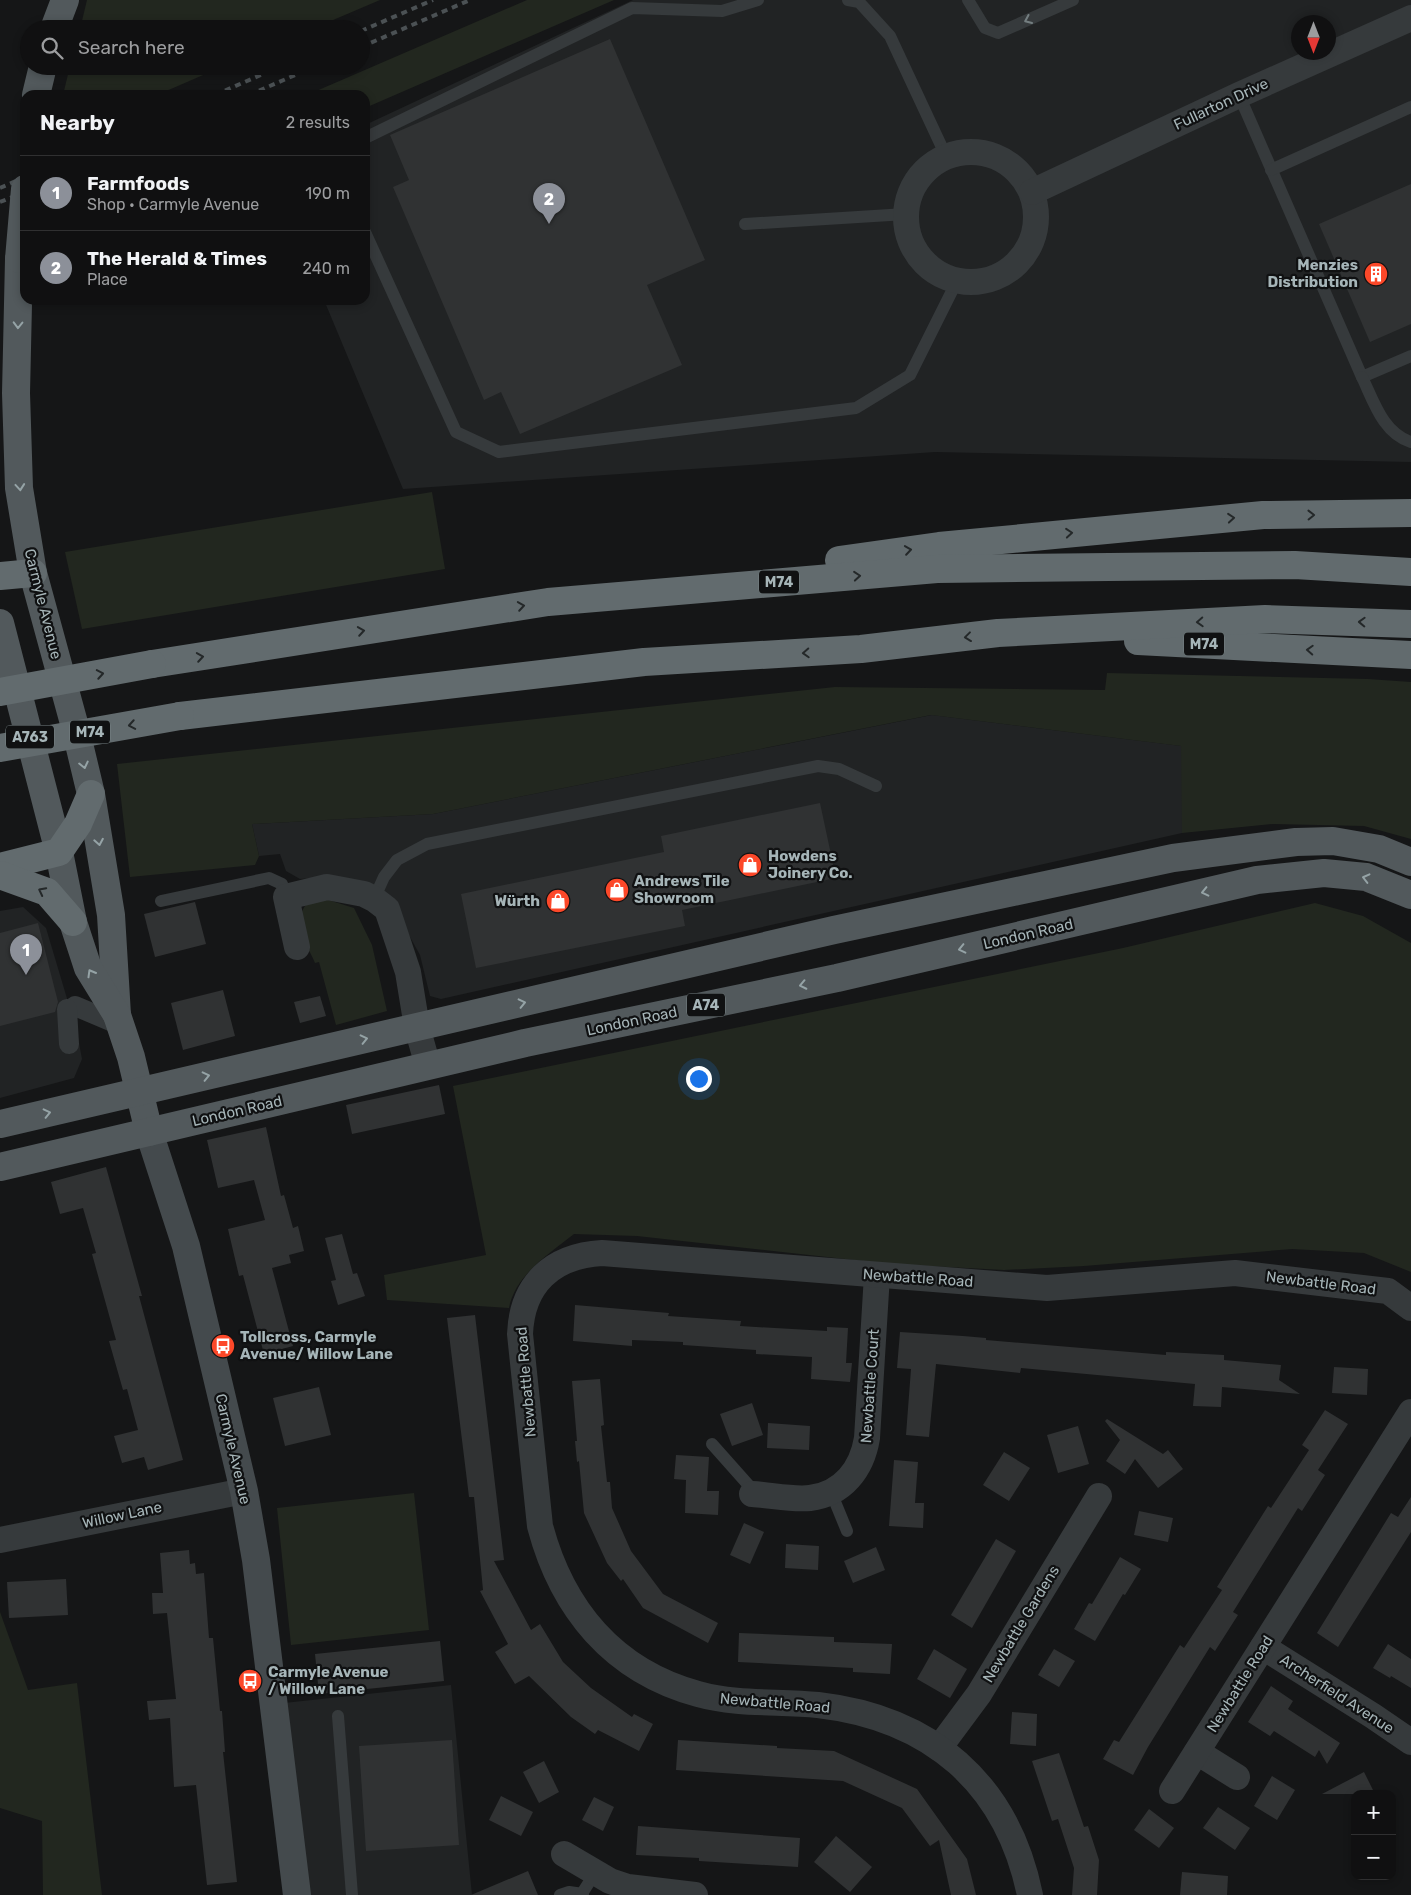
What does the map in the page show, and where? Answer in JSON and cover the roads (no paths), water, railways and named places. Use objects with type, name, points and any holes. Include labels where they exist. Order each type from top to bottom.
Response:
[{"type":"highway","name":"M74","points":[[0,692],[152,664],[548,602],[939,546],[1263,515],[1411,513]]},
{"type":"highway","name":"M74","points":[[548,602],[937,569],[1295,565],[1411,572]]},
{"type":"highway","points":[[0,576],[33,573]]},
{"type":"highway","name":"M74","points":[[0,748],[180,716],[644,662],[861,649],[998,633],[1265,619],[1411,624]]},
{"type":"highway","name":"M74","points":[[998,633],[1411,655]]},
{"type":"highway","points":[[0,867],[59,852],[78,824],[90,794]]},
{"type":"highway","points":[[0,874],[47,892],[73,922]]},
{"type":"main road","points":[[37,90],[41,75]]},
{"type":"main road","name":"Carmyle Avenue","points":[[20,259],[16,394],[19,488],[33,573],[75,728],[90,794],[111,915],[119,1020]]},
{"type":"main road","name":"Carmyle Avenue","points":[[0,623],[59,852],[73,922],[88,968],[119,1020],[131,1057],[149,1132],[186,1246],[244,1491],[256,1560],[296,1895]]},
{"type":"main road","points":[[0,1124],[834,930],[1173,858],[1296,842],[1333,841],[1379,848],[1411,862]]},
{"type":"main road","name":"London Road","points":[[0,1167],[525,1043],[837,978],[1257,880],[1324,873],[1366,876],[1411,895]]},
{"type":"street","name":"Fullarton Drive","points":[[1032,192],[1239,95],[1411,18]]},
{"type":"street","points":[[967,151],[987,153],[1006,161],[1022,175],[1032,192],[1037,212],[1035,232],[1028,251],[1014,266],[997,277],[978,282],[957,281],[940,274],[925,263],[914,249],[907,232],[906,214],[909,195],[918,179],[930,166],[946,156],[967,151]]},
{"type":"street","points":[[297,948],[286,897],[327,887],[364,894],[387,909],[408,972],[417,1027],[428,1066]]},
{"type":"street","points":[[69,1044],[71,1008],[119,1020]]},
{"type":"street","name":"Newbattle Road","points":[[1030,1895],[1017,1846],[1006,1823],[992,1801],[976,1781],[939,1748],[914,1732],[888,1721],[860,1713],[819,1705],[722,1700],[675,1687],[653,1677],[613,1650],[580,1614],[566,1594],[555,1572],[546,1550],[540,1526],[520,1334],[523,1307],[528,1295],[546,1272],[558,1264],[572,1257],[602,1253],[1047,1288],[1235,1273],[1388,1291],[1411,1308]]},
{"type":"street","name":"Newbattle Court","points":[[752,1494],[808,1498],[831,1492],[842,1486],[859,1466],[865,1453],[867,1438],[877,1275]]},
{"type":"street","name":"Newbattle Road","points":[[1172,1791],[1411,1412]]},
{"type":"street","name":"Willow Lane","points":[[0,1540],[244,1491]]},
{"type":"street","name":"Newbattle Gardens","points":[[939,1748],[979,1694],[1099,1496]]},
{"type":"street","name":"Archerfield Avenue","points":[[1264,1647],[1411,1742]]},
{"type":"street","points":[[1197,1752],[1237,1777]]},
{"type":"street","points":[[564,1854],[586,1887],[610,1881],[628,1887],[695,1895]]},
{"type":"lane","points":[[370,136],[632,8],[722,11],[758,0]]},
{"type":"lane","points":[[848,0],[859,2],[890,36],[946,156]]},
{"type":"lane","points":[[968,0],[985,28],[998,34],[1073,0]]},
{"type":"lane","points":[[1239,95],[1362,377],[1385,424],[1394,434],[1411,442]]},
{"type":"lane","points":[[1272,170],[1411,107]]},
{"type":"lane","points":[[745,224],[906,214]]},
{"type":"lane","points":[[370,243],[456,432],[499,452],[856,408],[910,375],[957,281]]},
{"type":"lane","points":[[1362,377],[1411,356]]},
{"type":"lane","points":[[374,899],[384,877],[397,860],[427,844],[818,766],[838,769],[876,786]]},
{"type":"lane","points":[[161,901],[269,878],[282,884],[286,897]]},
{"type":"lane","points":[[712,1444],[752,1489],[752,1494]]},
{"type":"lane","points":[[831,1492],[847,1531]]},
{"type":"lane","points":[[338,1716],[352,1895]]},
{"type":"lane","points":[[560,1895],[586,1887]]},
{"type":"railway","points":[[370,27],[433,0]]},
{"type":"railway","points":[[370,43],[470,0]]},
{"type":"railway","points":[[226,90],[261,75]]},
{"type":"railway","points":[[261,90],[295,75]]},
{"type":"railway","points":[[0,188],[20,179]]},
{"type":"railway","points":[[0,202],[20,194]]},
{"type":"place","name":"The Herald & Times","points":[[549,224]]},
{"type":"place","name":"Menzies Distribution","points":[[1376,274]]},
{"type":"place","name":"Howdens Joinery Co.","points":[[750,865]]},
{"type":"place","name":"Andrews Tile Showroom","points":[[617,890]]},
{"type":"place","name":"Würth","points":[[558,901]]},
{"type":"place","name":"Farmfoods","points":[[26,975]]},
{"type":"place","name":"Tollcross, Carmyle Avenue/ Willow Lane","points":[[223,1346]]},
{"type":"place","name":"Carmyle Avenue / Willow Lane","points":[[250,1681]]}]
